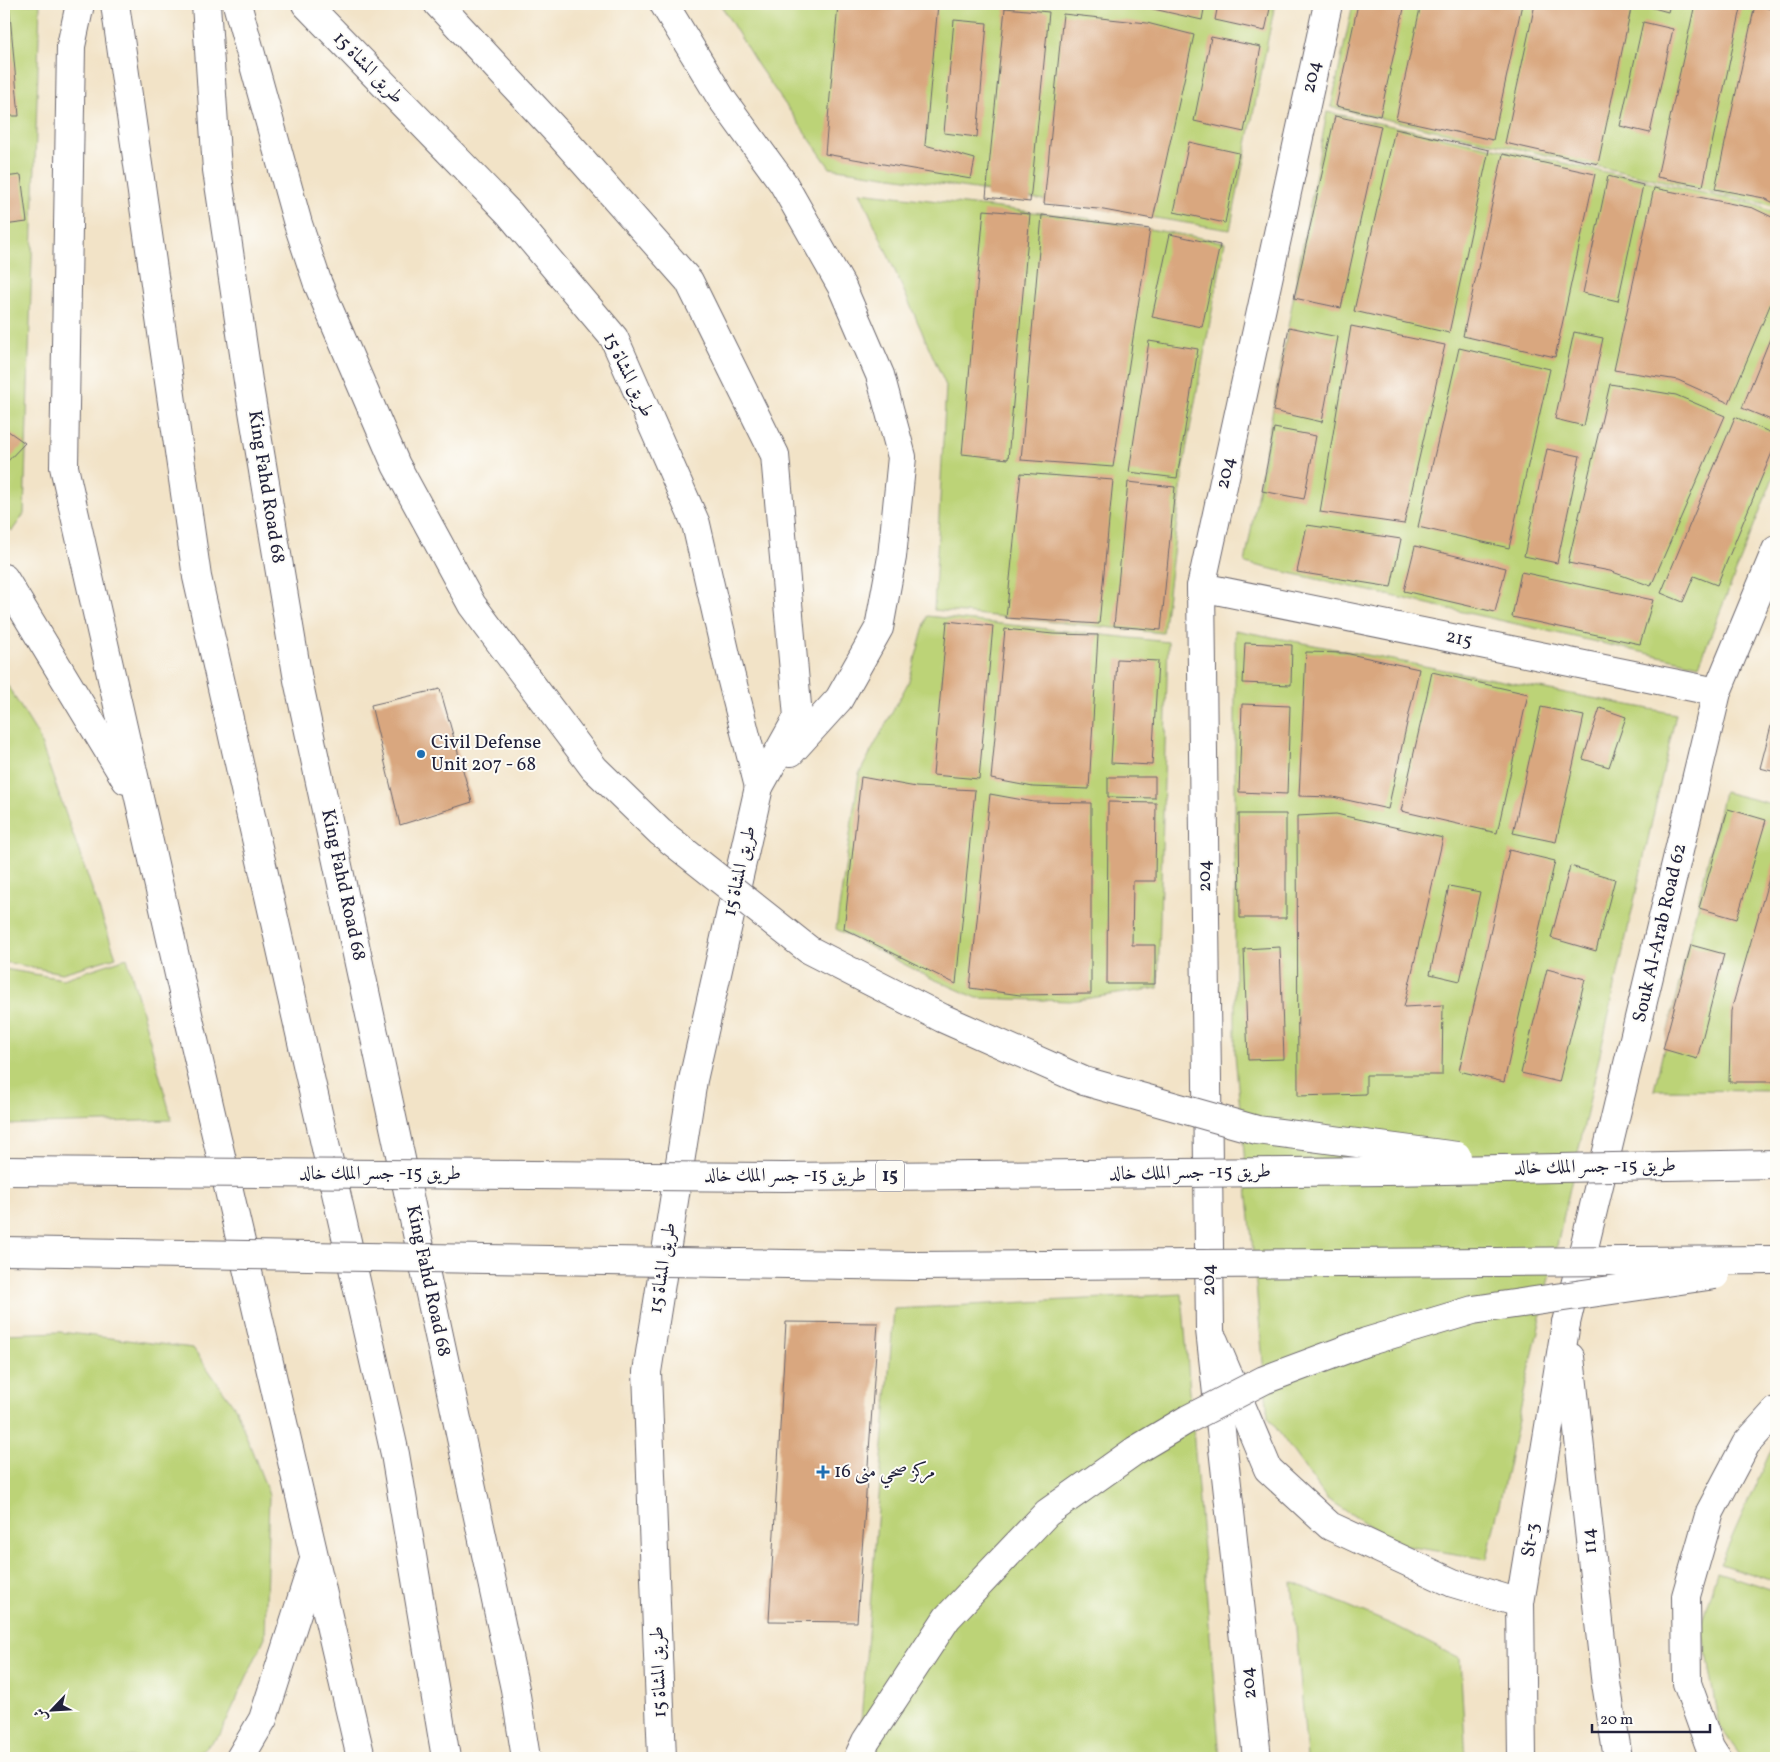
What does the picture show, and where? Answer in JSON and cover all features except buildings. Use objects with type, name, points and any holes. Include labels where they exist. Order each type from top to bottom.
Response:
[{"type":"main road","points":[[80,4],[71,46],[64,467],[139,800],[361,1758]]},
{"type":"main road","points":[[115,4],[197,577],[395,1454],[446,1758]]},
{"type":"main road","name":"King Fahd Road 68","points":[[206,4],[217,170],[248,382],[298,680],[515,1689],[526,1758]]},
{"type":"main road","points":[[237,4],[298,224],[318,284],[396,465],[472,605],[594,768],[660,832],[809,950],[942,1018],[1084,1081],[1257,1130],[1548,1168]]},
{"type":"main road","name":"طريق المشاة 15","points":[[306,4],[509,213],[614,338],[696,524],[731,677],[759,787]]},
{"type":"main road","name":"طريق المشاة 15","points":[[438,4],[560,135],[690,281],[775,455],[798,717],[759,787],[693,1080],[647,1372],[662,1758]]},
{"type":"main road","points":[[664,4],[721,98],[783,184],[842,286],[880,375],[902,457],[892,557],[879,628],[839,699],[759,787]]},
{"type":"main road","name":"204","points":[[1257,1758],[1210,1330],[1201,587],[1328,4]]},
{"type":"main road","name":"Souk Al-Arab Road 62","points":[[1566,1323],[1717,692],[1776,550]]},
{"type":"main road","points":[[4,578],[139,800]]},
{"type":"main road","name":"215","points":[[1201,587],[1717,692]]},
{"type":"main road","points":[[1749,1164],[1776,1159]]},
{"type":"main road","name":"طريق 15- جسر الملك خالد","points":[[4,1171],[784,1177],[1776,1164]]},
{"type":"main road","points":[[4,1251],[914,1266],[1776,1260]]},
{"type":"main road","points":[[4,1265],[57,1252]]},
{"type":"main road","points":[[858,1758],[866,1741],[947,1618],[1047,1513],[1136,1450],[1188,1419],[1264,1380],[1366,1342],[1473,1310],[1776,1266]]},
{"type":"main road","name":"St-3","points":[[1520,1755],[1520,1604],[1566,1323]]},
{"type":"main road","name":"114","points":[[1566,1323],[1605,1677],[1618,1758]]},
{"type":"main road","points":[[1210,1330],[1268,1469],[1330,1526],[1453,1583],[1520,1604]]},
{"type":"main road","points":[[1717,1758],[1710,1746],[1687,1683],[1686,1596],[1710,1512],[1746,1444],[1776,1411]]},
{"type":"main road","points":[[240,1758],[263,1719],[314,1558]]},
{"type":"green space","points":[[4,4],[40,4],[24,514],[12,531],[4,523]]},
{"type":"green space","points":[[720,4],[1275,4],[1230,230],[830,168],[759,67]]},
{"type":"green space","points":[[1353,4],[1776,4],[1776,208],[1766,204],[1331,107]]},
{"type":"green space","points":[[1327,112],[1754,204],[1776,214],[1776,470],[1699,665],[1245,563]]},
{"type":"green space","points":[[860,192],[1085,218],[1225,242],[1186,450],[1163,633],[934,610],[946,386]]},
{"type":"green space","points":[[927,616],[1168,642],[1158,988],[1070,1001],[977,998],[931,978],[836,929],[859,774],[909,681]]},
{"type":"green space","points":[[1235,630],[1676,714],[1487,1559],[1400,1545],[1327,1499],[1268,1417],[1235,1054]]},
{"type":"green space","points":[[4,680],[38,735],[116,957],[62,973],[4,962]]},
{"type":"green space","points":[[1724,792],[1776,805],[1776,1091],[1654,1090]]},
{"type":"green space","points":[[127,958],[172,1120],[4,1125],[4,969],[63,979]]},
{"type":"green space","points":[[1182,1294],[1220,1758],[858,1758],[894,1309]]},
{"type":"green space","points":[[60,1332],[193,1348],[236,1409],[269,1495],[265,1637],[220,1735],[192,1758],[4,1758],[4,1334]]},
{"type":"green space","points":[[1776,1439],[1776,1582],[1720,1564]]},
{"type":"green space","points":[[1717,1572],[1776,1591],[1776,1758],[1742,1758],[1719,1726],[1701,1624]]},
{"type":"green space","points":[[1292,1582],[1400,1628],[1460,1659],[1466,1758],[1307,1758]]},
{"type":"place","name":"Civil Defense Unit 207 - 68","points":[[421,754]]},
{"type":"place","name":"مركز صحي منى 16","points":[[823,1472]]}]
